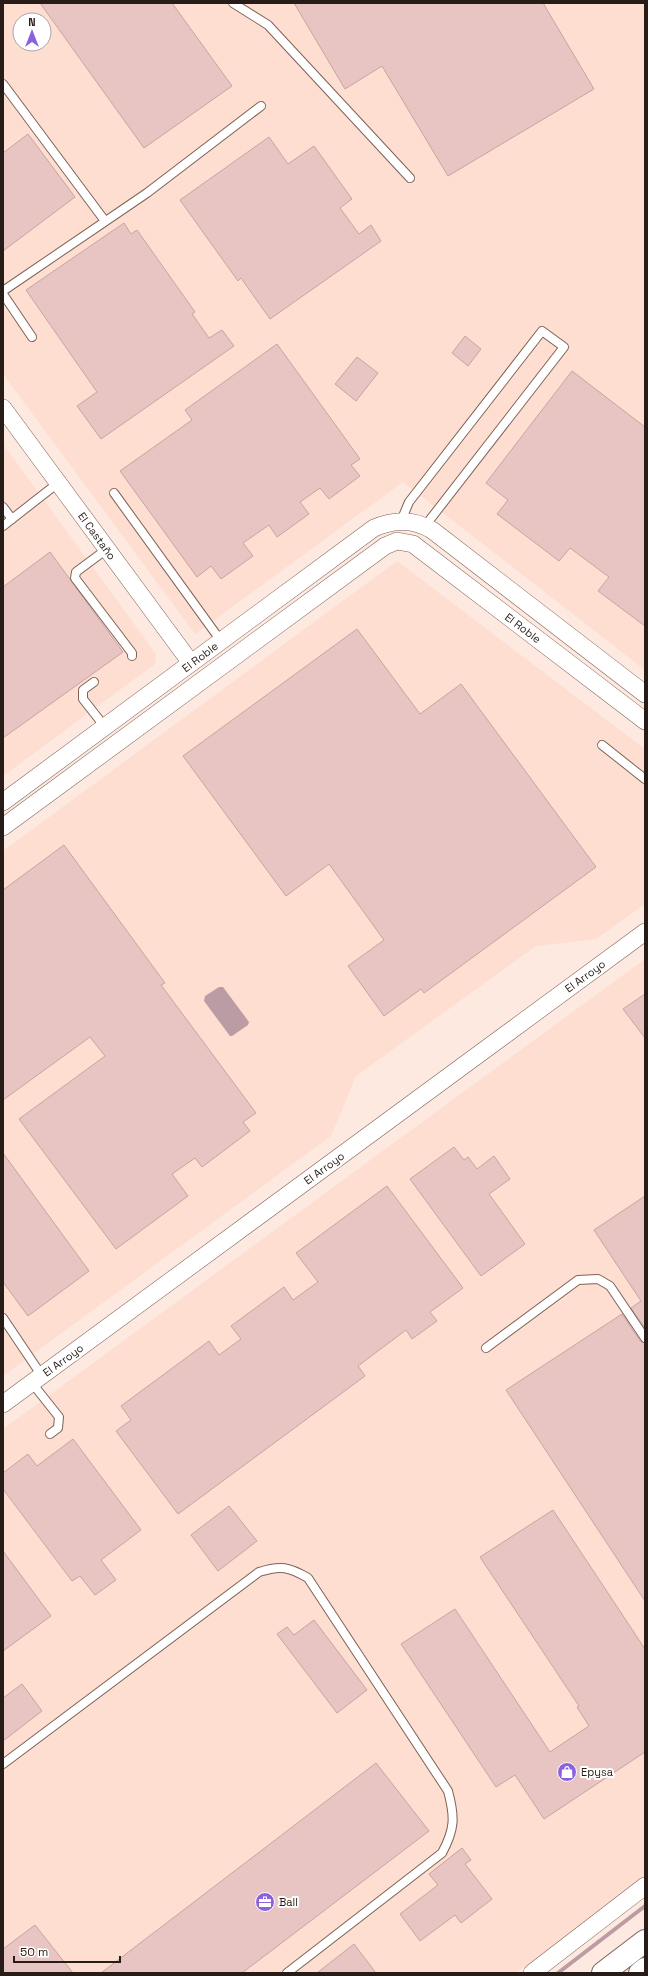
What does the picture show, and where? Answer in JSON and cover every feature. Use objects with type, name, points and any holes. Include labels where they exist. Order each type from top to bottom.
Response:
[{"type":"main road","points":[[603,1973],[645,1941]]},
{"type":"main road","points":[[640,1973],[645,1969]]},
{"type":"street","name":"El Castaño","points":[[3,408],[191,663]]},
{"type":"street","name":"El Roble","points":[[4,801],[374,528],[392,522],[401,521],[425,526],[645,694]]},
{"type":"street","points":[[397,541],[401,521]]},
{"type":"street","name":"El Roble","points":[[10,822],[385,546],[397,541],[413,544],[645,721]]},
{"type":"street","points":[[4,801],[10,822]]},
{"type":"street","name":"El Arroyo","points":[[3,1404],[645,932]]},
{"type":"street","points":[[532,1973],[645,1886]]},
{"type":"lane","points":[[233,3],[268,25],[410,178]]},
{"type":"lane","points":[[3,84],[105,222]]},
{"type":"lane","points":[[32,337],[3,292],[147,193],[262,106]]},
{"type":"lane","points":[[401,521],[409,502],[542,331],[564,347],[425,526]]},
{"type":"lane","points":[[3,526],[58,483]]},
{"type":"lane","points":[[114,493],[221,641]]},
{"type":"lane","points":[[3,506],[12,519]]},
{"type":"lane","points":[[107,549],[76,572],[75,578],[132,653],[132,656]]},
{"type":"lane","points":[[94,682],[83,690],[83,699],[105,727]]},
{"type":"lane","points":[[602,745],[645,779]]},
{"type":"lane","points":[[486,1348],[578,1280],[598,1279],[610,1286],[645,1338]]},
{"type":"lane","points":[[3,1318],[59,1417],[58,1428],[50,1434]]},
{"type":"lane","points":[[3,1764],[259,1572],[272,1568],[287,1567],[308,1578],[448,1791],[454,1822],[451,1837],[442,1853],[287,1973]]},
{"type":"shaded area","points":[[3,3],[645,3],[645,670],[403,482],[195,634],[3,374]]},
{"type":"shaded area","points":[[3,444],[156,654],[155,664],[3,776]]},
{"type":"shaded area","points":[[397,561],[645,749],[645,904],[596,939],[536,946],[356,1076],[331,1136],[3,1376],[3,851]]},
{"type":"shaded area","points":[[645,959],[645,1878],[516,1973],[3,1973],[3,1429]]},
{"type":"shaded area","points":[[219,987],[223,987],[249,1022],[248,1025],[232,1036],[230,1036],[204,1001],[205,996]]},
{"type":"building","points":[[40,3],[172,3],[232,86],[144,148],[52,20],[52,12],[46,12]]},
{"type":"building","points":[[294,3],[543,3],[594,89],[448,176],[382,66],[345,89]]},
{"type":"building","points":[[28,134],[75,197],[3,251],[3,153]]},
{"type":"building","points":[[269,137],[288,164],[314,146],[352,199],[340,208],[359,234],[371,225],[381,241],[270,319],[241,278],[238,281],[180,200]]},
{"type":"building","points":[[124,223],[131,234],[137,230],[195,312],[192,314],[209,338],[222,330],[234,346],[101,439],[77,406],[97,392],[26,290]]},
{"type":"building","points":[[465,336],[481,349],[468,366],[452,353]]},
{"type":"building","points":[[277,344],[360,459],[351,465],[360,476],[329,499],[320,488],[300,502],[309,514],[277,537],[269,525],[243,543],[253,556],[221,579],[211,566],[197,577],[120,471],[192,420],[185,410]]},
{"type":"building","points":[[357,357],[378,373],[356,401],[335,384]]},
{"type":"building","points":[[572,371],[645,427],[645,626],[598,591],[609,577],[570,548],[559,561],[497,514],[508,500],[486,483]]},
{"type":"building","points":[[50,552],[123,652],[3,738],[3,587]]},
{"type":"building","points":[[357,629],[420,714],[461,684],[596,867],[424,993],[421,989],[384,1016],[348,966],[384,940],[329,864],[286,896],[183,756]]},
{"type":"building","points":[[64,845],[165,983],[161,985],[256,1113],[243,1122],[250,1131],[202,1167],[195,1158],[172,1174],[188,1196],[116,1249],[19,1119],[105,1056],[90,1037],[3,1100],[3,890]]},
{"type":"building","points":[[645,994],[645,1038],[623,1009]]},
{"type":"building","points":[[454,1147],[464,1160],[468,1157],[477,1169],[494,1156],[510,1179],[489,1194],[525,1244],[481,1276],[410,1179]]},
{"type":"building","points":[[3,1153],[89,1271],[28,1316],[3,1282]]},
{"type":"building","points":[[387,1186],[463,1288],[430,1312],[437,1321],[412,1339],[406,1330],[358,1366],[365,1376],[178,1514],[116,1431],[131,1420],[121,1406],[209,1341],[219,1355],[241,1339],[231,1326],[284,1287],[293,1300],[318,1282],[296,1253]]},
{"type":"building","points":[[645,1196],[645,1328],[631,1308],[641,1301],[594,1230]]},
{"type":"building","points":[[622,1314],[640,1341],[645,1343],[645,1601],[506,1390]]},
{"type":"building","points":[[73,1439],[141,1530],[101,1560],[116,1580],[95,1595],[80,1576],[72,1581],[3,1489],[3,1473],[28,1454],[37,1466]]},
{"type":"building","points":[[229,1506],[257,1541],[218,1571],[191,1535]]},
{"type":"building","points":[[553,1510],[645,1649],[645,1752],[544,1819],[515,1775],[496,1787],[401,1644],[455,1609],[550,1752],[589,1726],[577,1707],[579,1706],[480,1557]]},
{"type":"building","points":[[3,1551],[51,1616],[3,1651]]},
{"type":"building","points":[[314,1620],[367,1690],[337,1713],[277,1634],[287,1627],[294,1635]]},
{"type":"building","points":[[22,1684],[42,1711],[3,1741],[3,1698]]},
{"type":"building","name":"Ball","points":[[376,1763],[429,1831],[242,1973],[101,1973]]},
{"type":"building","points":[[462,1848],[471,1860],[465,1864],[492,1899],[461,1923],[455,1915],[420,1941],[400,1914],[438,1885],[429,1874]]},
{"type":"building","points":[[35,1925],[73,1973],[3,1973],[3,1949]]},
{"type":"building","points":[[354,1944],[376,1973],[317,1973]]},
{"type":"waterway","points":[[558,1973],[645,1906]]},
{"type":"place","name":"Epysa","points":[[567,1772]]},
{"type":"place","name":"Ball","points":[[265,1902]]}]
